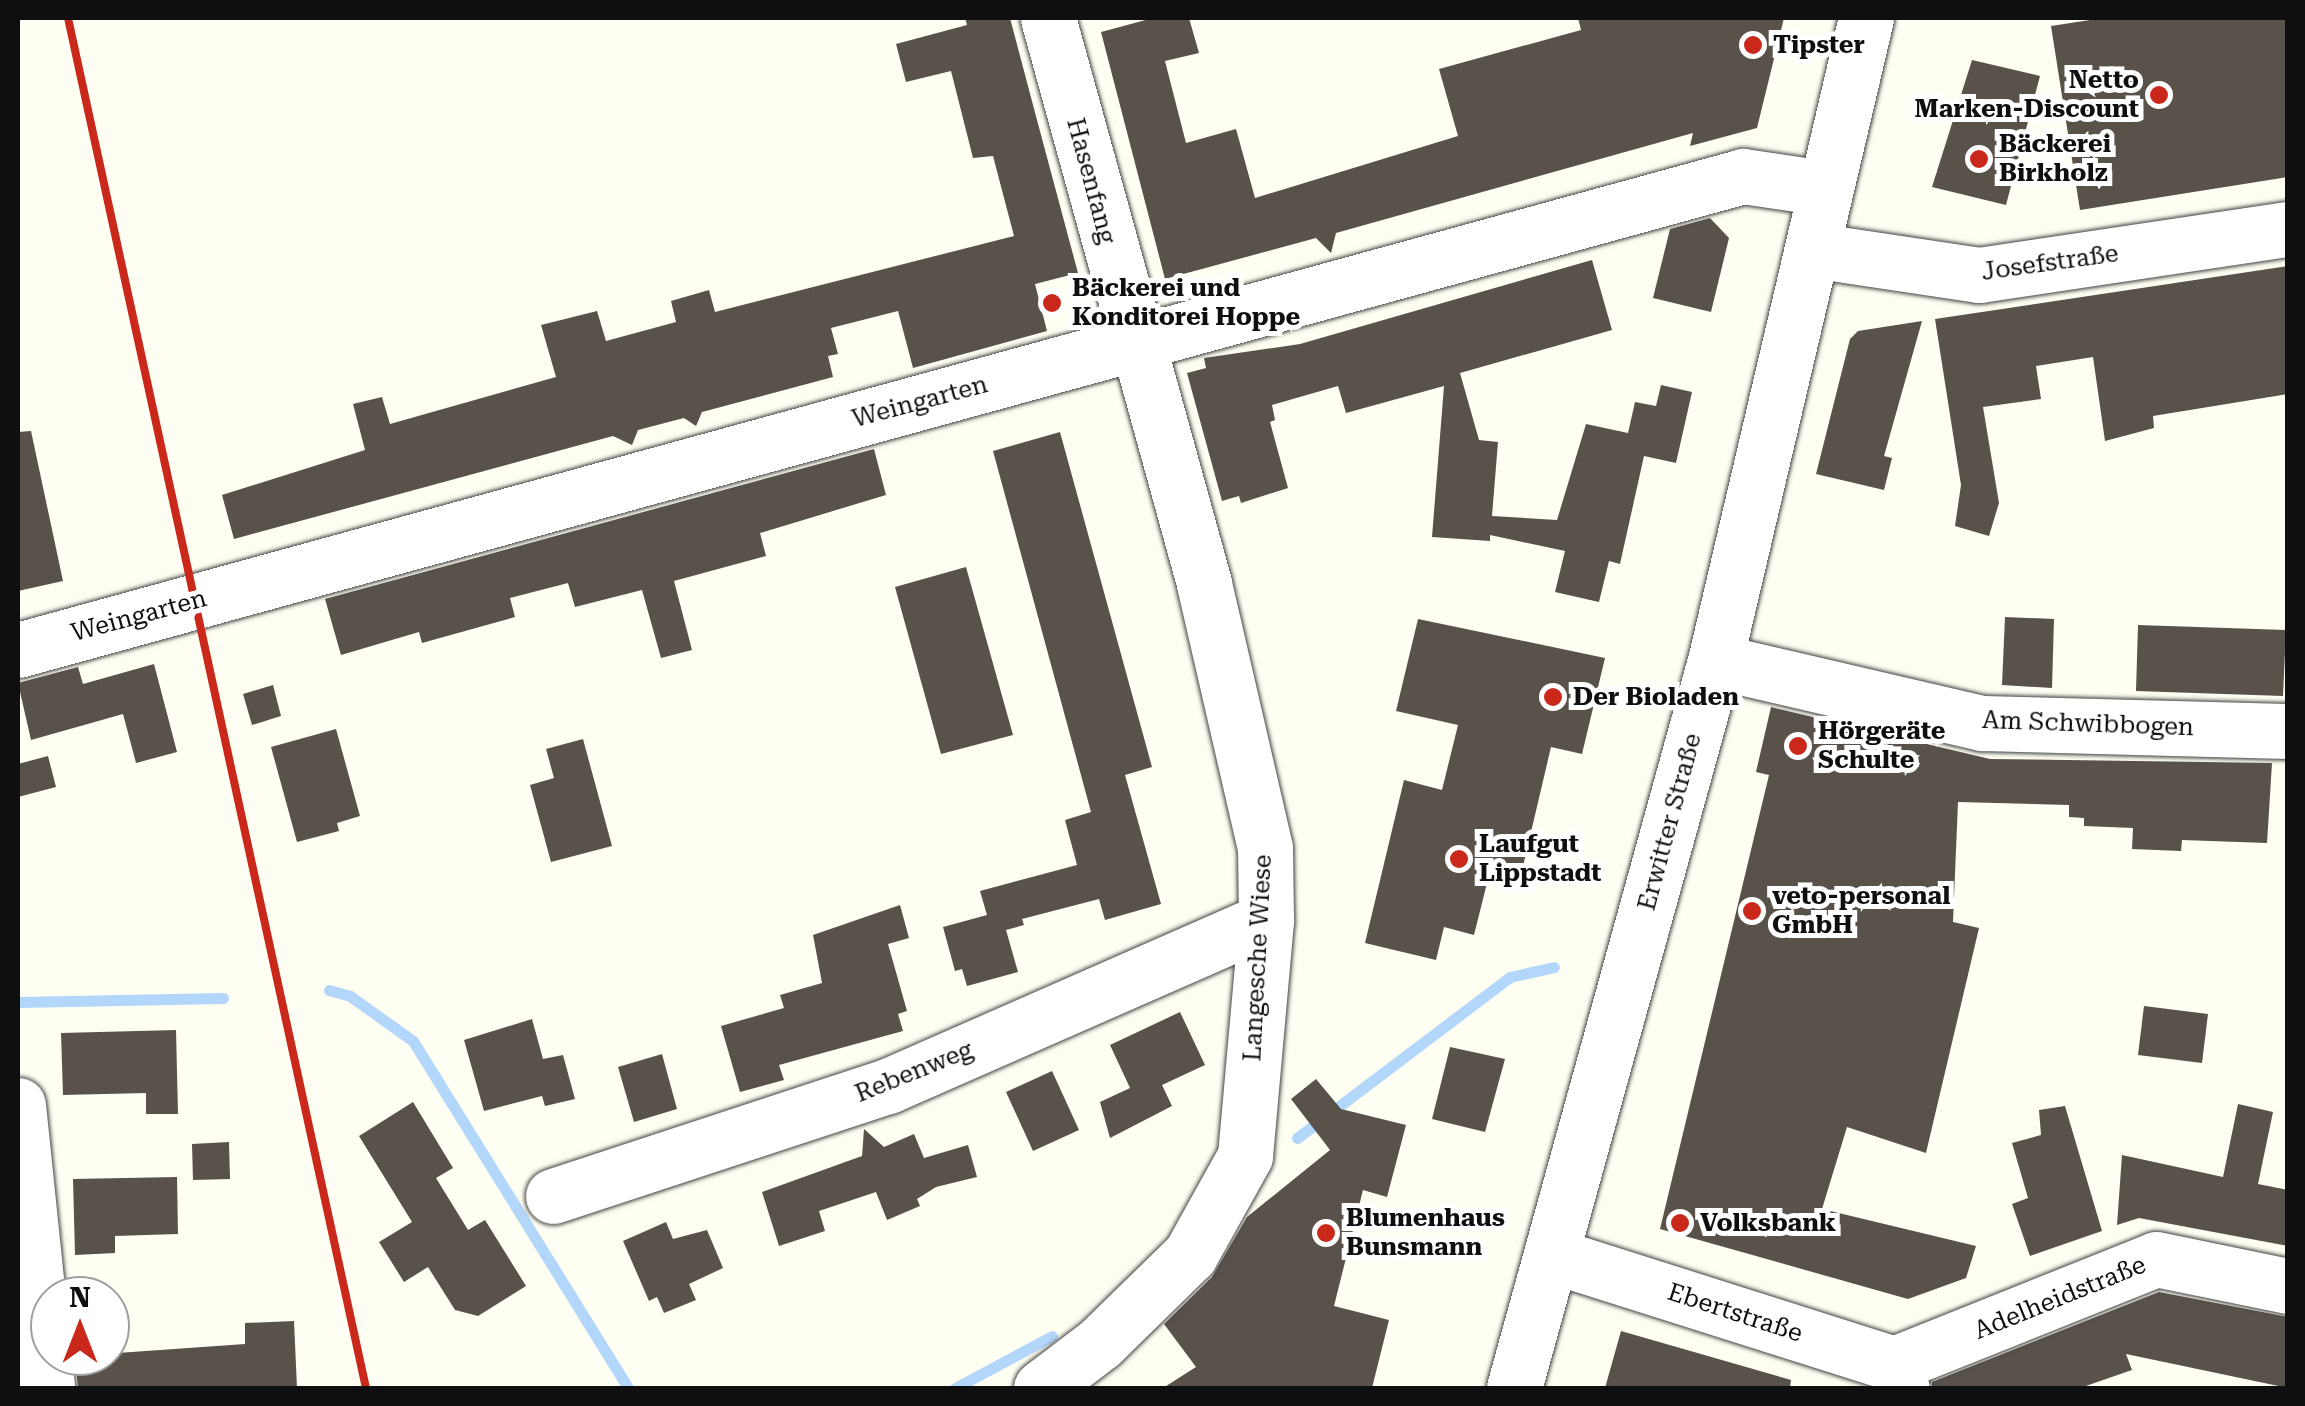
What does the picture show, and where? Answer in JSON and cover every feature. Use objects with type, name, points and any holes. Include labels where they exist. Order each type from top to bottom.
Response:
[{"type":"street","name":"Hasenfang","points":[[1048,18],[1134,344]]},
{"type":"street","name":"Erwitter Straße","points":[[1514,1388],[1714,660],[1866,18]]},
{"type":"street","name":"Weingarten","points":[[18,650],[1743,176],[1824,188]]},
{"type":"street","name":"Josefstraße","points":[[1812,250],[1980,275],[2288,229]]},
{"type":"street","name":"Langesche Wiese","points":[[1041,1388],[1100,1343],[1190,1255],[1246,1156],[1266,920],[1265,848],[1239,733],[1134,344]]},
{"type":"street","name":"Am Schwibbogen","points":[[1714,660],[1982,723],[2288,731]]},
{"type":"street","name":"Rebenweg","points":[[552,1196],[888,1086],[1266,920]]},
{"type":"street","points":[[18,1105],[47,1388]]},
{"type":"street","name":"Ebertstraße","points":[[1551,1254],[1898,1376]]},
{"type":"street","name":"Adelheidstraße","points":[[1898,1376],[2156,1259],[2288,1286]]},
{"type":"building","points":[[965,18],[1010,18],[1078,273],[1035,284],[1047,331],[913,368],[898,311],[831,328],[838,354],[828,356],[833,377],[702,412],[696,426],[684,418],[638,430],[632,445],[613,436],[234,539],[222,495],[365,450],[353,404],[382,397],[390,424],[556,377],[541,325],[597,311],[606,341],[676,322],[671,301],[709,290],[715,312],[1014,236],[993,156],[973,158],[951,71],[906,82],[896,44],[967,25]]},
{"type":"building","points":[[1153,18],[1189,18],[1199,53],[1165,61],[1186,143],[1236,129],[1255,198],[1458,136],[1439,69],[1581,30],[1578,18],[1784,18],[1757,128],[1690,146],[1693,133],[1336,233],[1331,253],[1316,238],[1165,279],[1101,32]]},
{"type":"building","name":"Netto Marken-Discount","points":[[2103,18],[2288,18],[2288,177],[2080,210],[2051,26]]},
{"type":"building","name":"Bäckerei Birkholz","points":[[1972,60],[2040,76],[2006,205],[1932,187]]},
{"type":"building","points":[[1710,218],[1729,238],[1711,312],[1653,298],[1670,229]]},
{"type":"building","points":[[1592,260],[1612,330],[1460,373],[1479,440],[1498,442],[1492,516],[1557,520],[1586,424],[1628,433],[1635,402],[1656,406],[1661,385],[1692,392],[1676,463],[1644,456],[1620,564],[1609,561],[1599,602],[1555,592],[1565,551],[1490,535],[1490,541],[1432,537],[1444,386],[1346,413],[1338,386],[1272,405],[1275,420],[1270,422],[1288,488],[1241,503],[1239,496],[1222,501],[1187,373],[1206,368],[1204,358],[1300,344]]},
{"type":"building","points":[[2288,266],[2288,394],[2153,416],[2154,428],[2105,441],[2093,357],[2036,366],[2041,399],[1983,407],[1999,503],[1989,536],[1955,526],[1961,485],[1935,319]]},
{"type":"building","points":[[1922,321],[1884,456],[1892,458],[1884,490],[1816,474],[1850,339],[1858,331]]},
{"type":"building","points":[[31,431],[63,581],[18,591],[18,432]]},
{"type":"building","points":[[1060,432],[1152,767],[1125,775],[1161,904],[1105,920],[1099,899],[1022,919],[1024,925],[1006,930],[1018,972],[967,986],[962,969],[955,971],[943,927],[987,915],[980,891],[1077,865],[1065,820],[1091,812],[993,451]]},
{"type":"building","points":[[874,449],[886,495],[760,533],[766,556],[674,581],[692,650],[661,658],[642,590],[575,607],[568,583],[510,598],[515,617],[422,643],[419,632],[341,655],[325,599]]},
{"type":"building","points":[[966,567],[1013,735],[941,754],[895,587]]},
{"type":"building","points":[[2005,617],[2054,619],[2052,688],[2002,685]]},
{"type":"building","points":[[1418,619],[1605,658],[1582,754],[1551,747],[1520,879],[1490,871],[1474,935],[1444,927],[1436,960],[1365,943],[1404,780],[1442,790],[1458,725],[1396,711]]},
{"type":"building","points":[[2138,625],[2286,630],[2283,696],[2136,691]]},
{"type":"building","points":[[154,664],[177,752],[136,763],[123,714],[31,740],[18,683],[78,667],[83,684]]},
{"type":"building","points":[[273,685],[281,716],[252,725],[243,694]]},
{"type":"building","points":[[1771,707],[1990,759],[2272,763],[2267,843],[2182,840],[2181,851],[2132,849],[2133,828],[2084,826],[2084,818],[2069,817],[2069,805],[1958,802],[1953,922],[1979,928],[1926,1153],[1847,1127],[1822,1209],[1976,1246],[1966,1278],[1908,1299],[1660,1229],[1769,775],[1756,772]]},
{"type":"building","points":[[336,729],[360,816],[337,823],[339,831],[297,842],[271,747]]},
{"type":"building","points":[[583,739],[612,846],[551,862],[530,785],[554,778],[546,749]]},
{"type":"building","points":[[48,756],[56,787],[18,797],[18,764]]},
{"type":"building","points":[[900,905],[909,938],[888,944],[907,1011],[898,1014],[903,1031],[779,1065],[784,1080],[740,1092],[721,1026],[784,1008],[780,995],[822,983],[813,935]]},
{"type":"building","points":[[2144,1006],[2208,1014],[2202,1063],[2138,1055]]},
{"type":"building","points":[[1180,1012],[1205,1065],[1162,1085],[1172,1106],[1110,1138],[1100,1102],[1130,1088],[1110,1045]]},
{"type":"building","points":[[532,1019],[543,1059],[563,1055],[575,1099],[545,1106],[542,1096],[484,1111],[464,1040]]},
{"type":"building","points":[[176,1030],[178,1114],[146,1114],[146,1093],[63,1095],[61,1033]]},
{"type":"building","points":[[1450,1047],[1505,1059],[1485,1132],[1432,1119]]},
{"type":"building","points":[[662,1054],[677,1109],[634,1122],[618,1067]]},
{"type":"building","points":[[1052,1071],[1079,1130],[1033,1151],[1006,1092]]},
{"type":"building","points":[[1316,1079],[1341,1109],[1406,1125],[1387,1197],[1363,1190],[1334,1306],[1389,1320],[1372,1388],[1163,1388],[1196,1367],[1164,1324],[1212,1277],[1247,1217],[1330,1150],[1291,1099]]},
{"type":"building","points":[[413,1102],[453,1168],[436,1178],[468,1230],[485,1220],[526,1286],[478,1316],[455,1310],[428,1267],[404,1282],[379,1242],[412,1222],[359,1136]]},
{"type":"building","points":[[2238,1104],[2273,1112],[2258,1184],[2288,1190],[2288,1246],[2139,1218],[2117,1225],[2122,1155],[2223,1177]]},
{"type":"building","points":[[2065,1106],[2102,1231],[2030,1256],[2012,1204],[2028,1198],[2012,1143],[2041,1135],[2039,1110]]},
{"type":"building","points":[[864,1129],[884,1147],[914,1134],[924,1158],[968,1145],[977,1177],[936,1187],[917,1199],[920,1206],[887,1220],[876,1192],[819,1211],[825,1231],[779,1246],[762,1192],[862,1156]]},
{"type":"building","points":[[229,1142],[230,1179],[193,1180],[192,1144]]},
{"type":"building","points":[[177,1177],[178,1234],[115,1236],[115,1253],[75,1255],[73,1179]]},
{"type":"building","points":[[666,1222],[673,1239],[707,1230],[723,1268],[689,1284],[696,1300],[664,1313],[657,1297],[649,1301],[623,1241]]},
{"type":"building","points":[[2159,1292],[2288,1317],[2288,1388],[2126,1354],[2132,1370],[2080,1388],[1932,1388],[1932,1382]]},
{"type":"building","points":[[294,1321],[297,1388],[78,1388],[77,1376],[130,1376],[130,1352],[245,1344],[245,1323]]},
{"type":"building","points":[[1621,1331],[1791,1380],[1790,1388],[1605,1388]]},
{"type":"waterway","points":[[1297,1138],[1510,977],[1554,967]]},
{"type":"waterway","points":[[329,990],[350,996],[413,1041],[628,1388]]},
{"type":"waterway","points":[[18,1002],[223,998]]},
{"type":"waterway","points":[[955,1388],[1052,1336]]},
{"type":"railway","points":[[68,18],[366,1388]]},
{"type":"place","name":"Tipster","points":[[1753,45]]},
{"type":"place","name":"Netto Marken-Discount","points":[[2159,95]]},
{"type":"place","name":"Bäckerei Birkholz","points":[[1979,159]]},
{"type":"place","name":"Bäckerei und Konditorei Hoppe","points":[[1052,303]]},
{"type":"place","name":"Der Bioladen","points":[[1553,697]]},
{"type":"place","name":"Hörgeräte Schulte","points":[[1798,746]]},
{"type":"place","name":"Laufgut Lippstadt","points":[[1459,859]]},
{"type":"place","name":"veto-personal GmbH","points":[[1752,911]]},
{"type":"place","name":"Volksbank","points":[[1680,1223]]},
{"type":"place","name":"Blumenhaus Bunsmann","points":[[1326,1233]]}]
